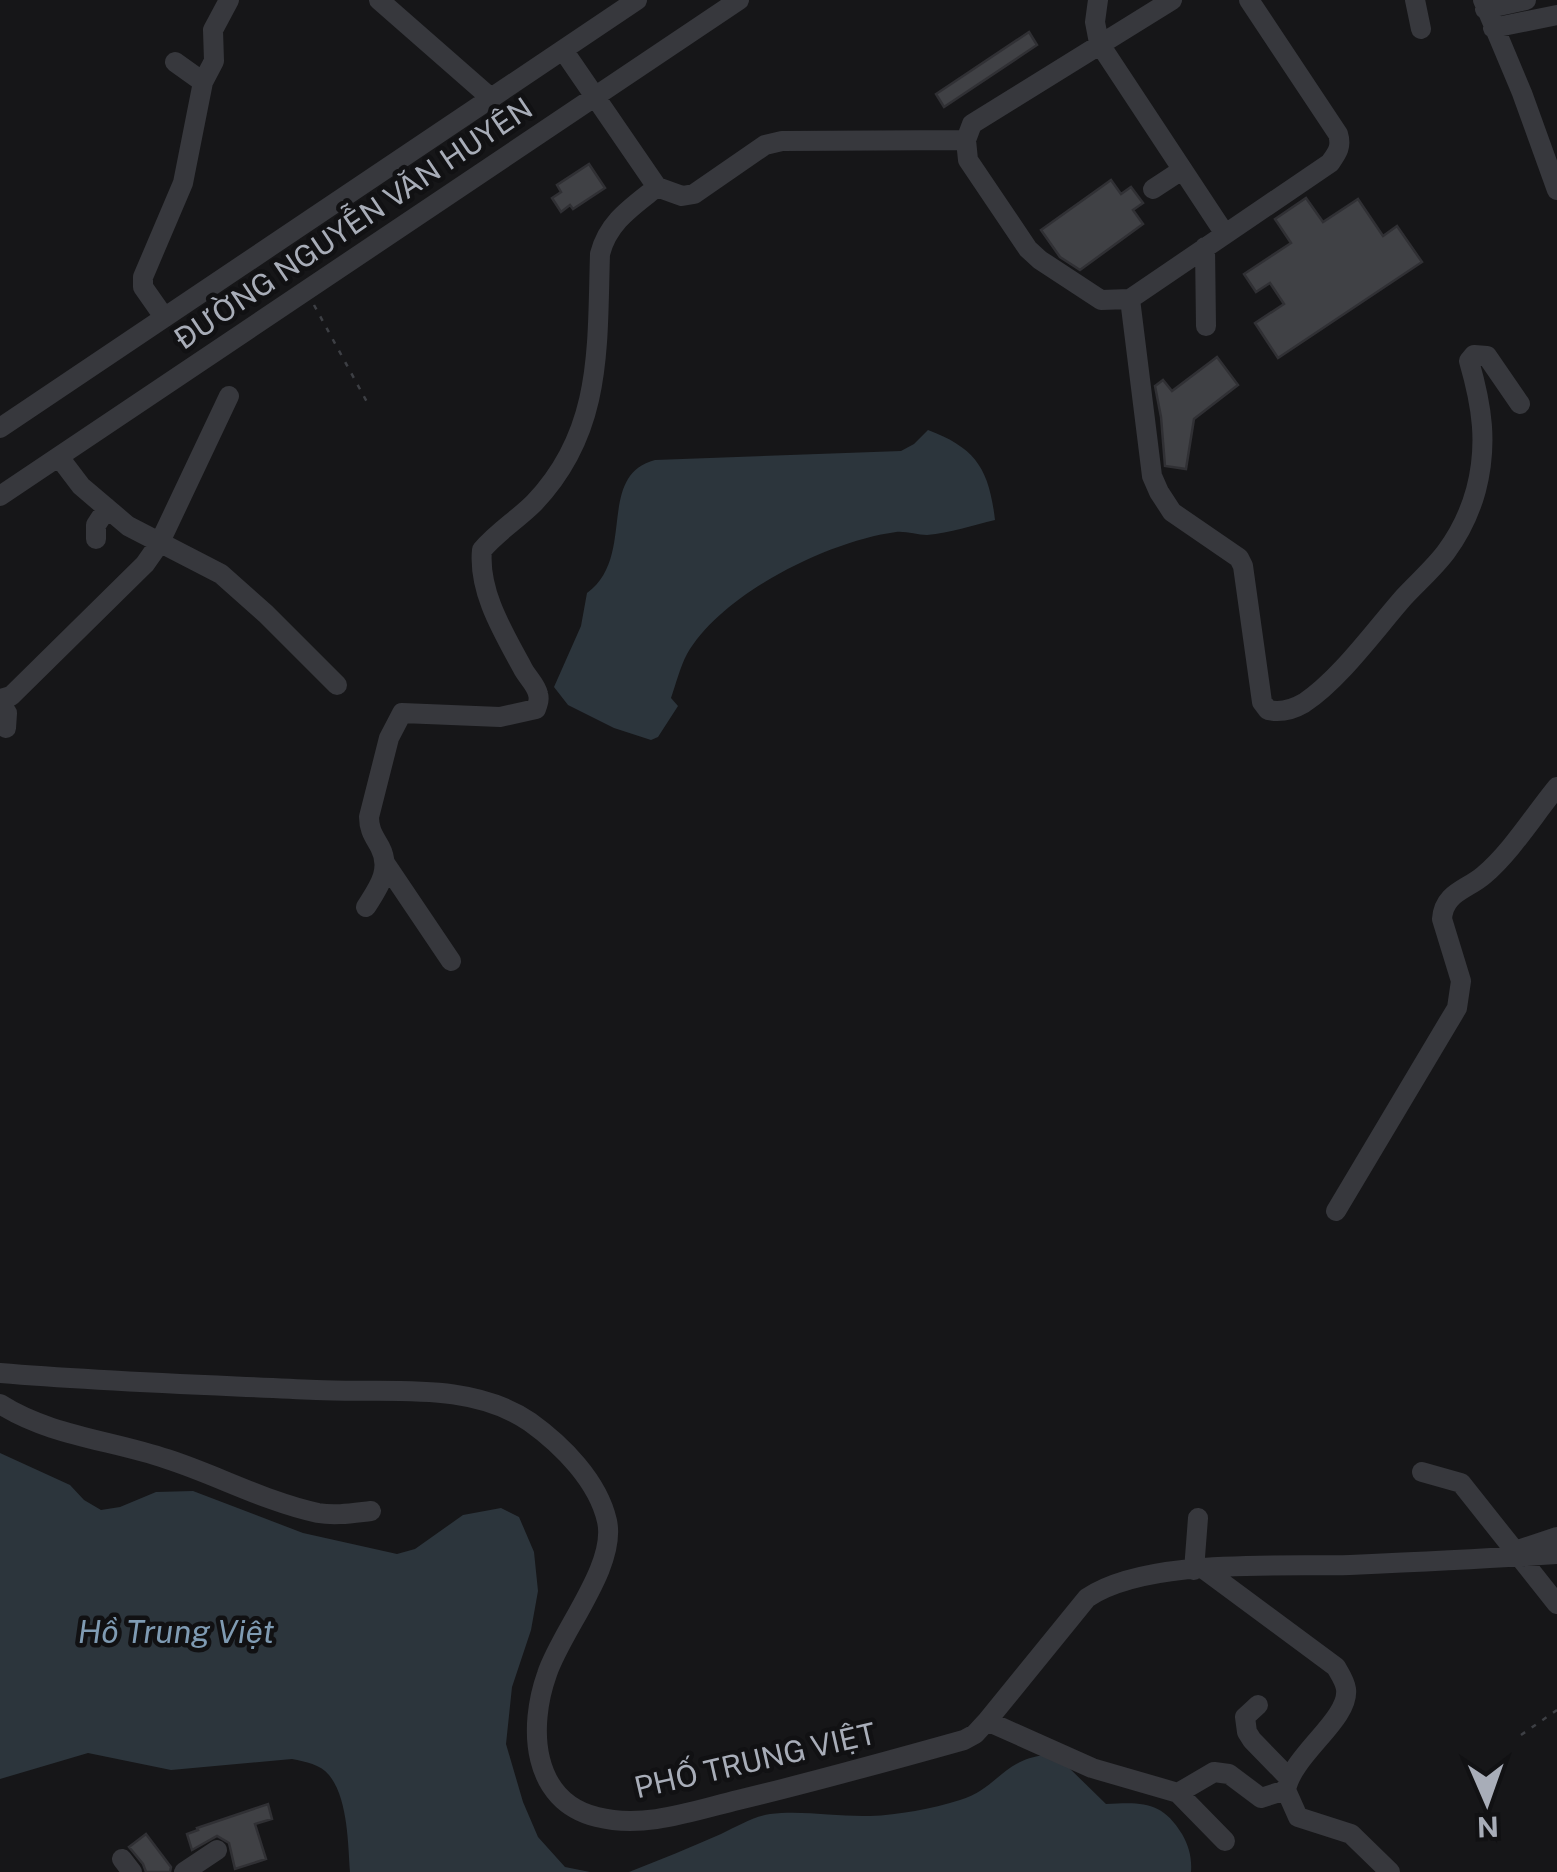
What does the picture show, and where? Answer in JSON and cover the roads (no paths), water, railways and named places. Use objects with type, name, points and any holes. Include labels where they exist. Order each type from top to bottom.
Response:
[{"type":"street","points":[[164,317],[143,287],[143,277],[182,183],[203,82],[214,61],[215,23],[229,0]]},
{"type":"street","points":[[379,0],[492,98]]},
{"type":"street","name":"ĐƯỜNG NGUYỄN VĂN HUYÊN","points":[[0,428],[637,0]]},
{"type":"street","name":"ĐƯỜNG NGUYỄN VĂN HUYÊN","points":[[0,496],[739,0]]},
{"type":"street","points":[[1098,0],[1095,22],[1099,43],[1225,234]]},
{"type":"street","points":[[1172,0],[972,124],[966,140],[968,160],[1016,234],[1040,260],[1101,300],[1130,299],[1330,164],[1341,143],[1249,0]]},
{"type":"street","points":[[1415,0],[1421,29]]},
{"type":"street","points":[[1487,12],[1526,0]]},
{"type":"street","points":[[1487,12],[1557,15]]},
{"type":"street","points":[[1487,12],[1557,190]]},
{"type":"street","points":[[563,50],[657,187],[682,196],[694,194],[764,146],[782,141],[966,140]]},
{"type":"street","points":[[175,62],[203,82]]},
{"type":"street","points":[[1153,189],[1182,170]]},
{"type":"street","points":[[451,961],[386,864],[369,829],[389,738],[402,713],[500,716],[536,709],[540,699],[537,689],[500,627],[480,569],[482,550],[534,502],[569,458],[594,385],[604,236],[612,224],[657,187]]},
{"type":"street","points":[[1206,247],[1206,326]]},
{"type":"street","points":[[1130,299],[1152,476],[1172,512],[1239,558],[1262,702],[1268,710],[1279,713],[1305,702],[1329,681],[1445,554],[1465,523],[1483,452],[1481,402],[1469,362],[1474,355],[1487,356],[1520,404]]},
{"type":"street","points":[[6,728],[7,714],[0,702],[11,696],[145,564],[160,544],[229,396]]},
{"type":"street","points":[[59,457],[81,486],[107,508],[160,544],[221,574],[336,685]]},
{"type":"street","points":[[96,539],[96,525],[107,508]]},
{"type":"street","points":[[1336,1211],[1457,1008],[1461,980],[1442,919],[1448,898],[1484,876],[1557,787]]},
{"type":"street","points":[[366,907],[382,880],[386,864]]},
{"type":"street","name":"PHỐ TRUNG VIỆT","points":[[0,1373],[332,1391],[436,1392],[484,1402],[528,1420],[578,1465],[595,1490],[608,1524],[605,1554],[547,1672],[536,1718],[537,1752],[545,1778],[580,1811],[598,1818],[651,1821],[964,1740],[987,1721],[1087,1598],[1105,1586],[1199,1570],[1557,1554]]},
{"type":"street","points":[[0,1404],[14,1414],[82,1438],[174,1461],[316,1512],[336,1515],[371,1511]]},
{"type":"street","points":[[1422,1472],[1461,1484],[1557,1604]]},
{"type":"street","points":[[1178,1793],[1214,1772],[1229,1774],[1261,1798],[1287,1784],[1344,1705],[1347,1692],[1336,1667],[1199,1570],[1198,1518]]},
{"type":"street","points":[[1520,1554],[1557,1537]]},
{"type":"street","points":[[1258,1705],[1245,1717],[1247,1732],[1287,1784],[1298,1817],[1351,1834],[1390,1872]]},
{"type":"street","points":[[987,1721],[1092,1768],[1178,1793],[1225,1841]]},
{"type":"street","points":[[184,1872],[217,1850]]},
{"type":"water","points":[[928,430],[958,444],[977,463],[989,487],[995,520],[936,534],[896,532],[869,537],[810,558],[751,591],[725,610],[687,654],[671,698],[678,706],[658,737],[651,740],[614,728],[568,705],[554,687],[581,626],[587,593],[602,578],[610,559],[620,500],[626,482],[637,469],[655,460],[901,451]]},
{"type":"water","name":"Hồ Trung Việt","points":[[0,1453],[70,1485],[101,1510],[120,1507],[156,1492],[193,1491],[303,1533],[397,1554],[415,1549],[463,1515],[501,1508],[519,1517],[534,1552],[538,1591],[531,1630],[512,1687],[506,1744],[538,1837],[565,1867],[590,1872],[350,1872],[346,1822],[335,1785],[321,1768],[292,1759],[171,1770],[88,1753],[0,1779]]},
{"type":"water","points":[[1046,1755],[1063,1762],[1106,1804],[1141,1804],[1167,1815],[1187,1843],[1191,1872],[629,1872],[763,1815],[881,1815],[949,1803],[983,1789],[1019,1762]]}]
